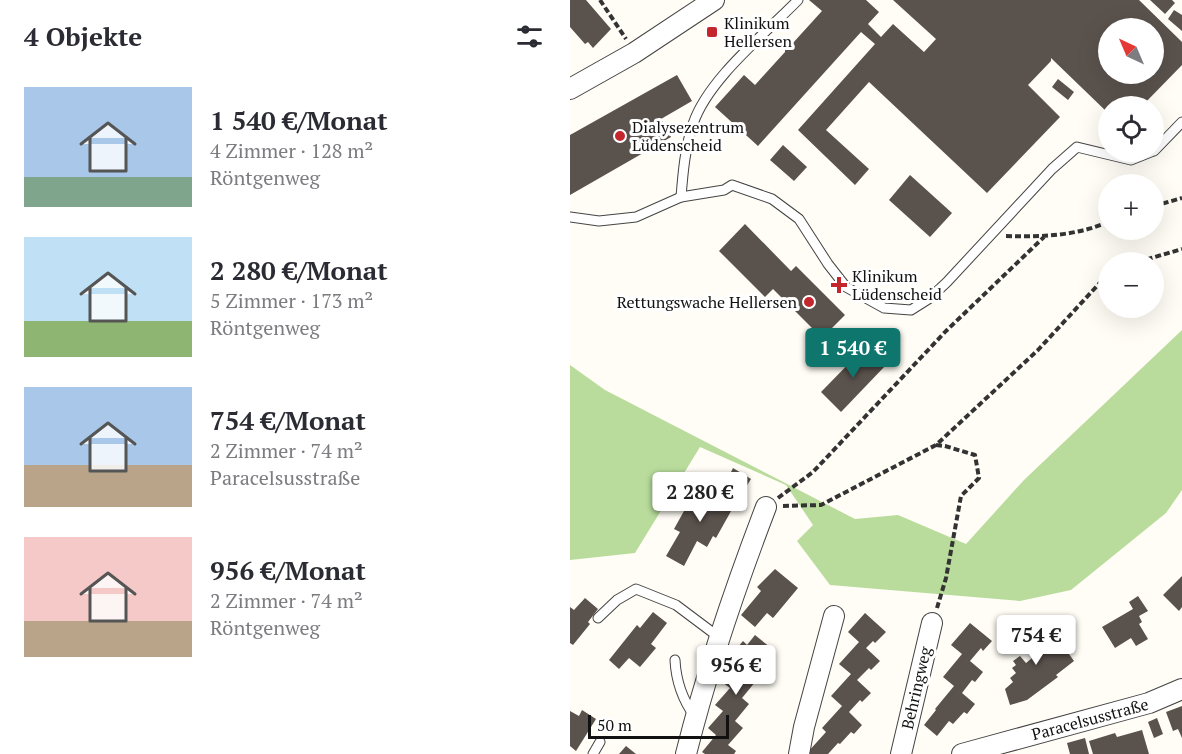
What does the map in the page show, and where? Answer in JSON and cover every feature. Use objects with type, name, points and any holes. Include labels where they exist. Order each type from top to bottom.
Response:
[{"type":"street","points":[[570,89],[634,53],[714,0]]},
{"type":"street","points":[[686,754],[695,717],[735,588],[766,507]]},
{"type":"street","points":[[799,754],[834,616]]},
{"type":"street","name":"Behringweg","points":[[901,754],[932,623]]},
{"type":"street","name":"Paracelsusstraße","points":[[962,754],[1149,703],[1182,689]]},
{"type":"lane","points":[[681,197],[683,164],[694,122],[709,95],[724,73],[798,0]]},
{"type":"lane","points":[[1164,139],[1182,122]]},
{"type":"lane","points":[[570,218],[599,220],[636,217],[681,197],[724,190],[732,185],[772,199],[800,219],[828,264],[846,287],[884,308],[911,310],[930,298],[1052,169],[1077,147],[1098,152]]},
{"type":"lane","points":[[598,618],[617,600],[636,589],[676,605],[720,638]]},
{"type":"lane","points":[[675,660],[675,678],[684,702],[695,717]]},
{"type":"lane","points":[[593,754],[600,742]]},
{"type":"path","points":[[600,0],[634,53]]},
{"type":"path","points":[[1164,203],[1182,198]]},
{"type":"path","points":[[991,235],[1044,237],[1098,227]]},
{"type":"path","points":[[766,507],[813,472],[946,331],[1044,237]]},
{"type":"path","points":[[1164,254],[1182,249]]},
{"type":"path","points":[[766,507],[821,505],[936,445],[1038,350],[1098,285]]},
{"type":"path","points":[[932,623],[946,578],[961,496],[979,478],[975,455],[936,445]]},
{"type":"green space","points":[[1182,330],[1182,490],[1166,513],[1071,590],[1020,601],[830,585],[797,541],[813,525],[786,485],[700,447],[635,553],[570,560],[570,365],[605,390],[855,519],[898,515],[966,544],[1024,480]]},
{"type":"building","points":[[570,0],[586,0],[611,29],[593,48],[588,42],[585,44],[570,27]]},
{"type":"building","points":[[809,0],[866,0],[879,12],[868,24],[881,37],[893,24],[924,52],[936,39],[893,0],[1139,0],[1157,18],[1098,18],[1098,84],[1163,84],[1152,96],[1098,96],[1098,103],[1051,58],[1051,61],[1028,85],[1060,117],[987,193],[869,82],[826,130],[869,169],[855,185],[798,130],[875,44],[861,32],[758,146],[715,107],[744,75],[755,85],[785,52],[785,44],[792,44],[822,11]]},
{"type":"building","points":[[1150,0],[1172,0],[1175,3],[1165,14]]},
{"type":"building","points":[[1174,10],[1182,15],[1182,31],[1168,19]]},
{"type":"building","points":[[1164,24],[1182,42],[1182,65],[1164,83]]},
{"type":"building","name":"Dialysezentrum Lüdenscheid","points":[[677,75],[692,101],[661,119],[671,137],[570,195],[570,135]]},
{"type":"building","points":[[1058,79],[1074,92],[1068,100],[1052,87]]},
{"type":"building","points":[[783,145],[807,167],[794,181],[770,160]]},
{"type":"building","points":[[910,175],[952,213],[930,237],[889,200]]},
{"type":"building","points":[[745,224],[791,271],[796,266],[845,315],[822,338],[773,289],[765,297],[719,251]]},
{"type":"building","points":[[866,346],[886,365],[841,412],[821,392]]},
{"type":"building","points":[[733,468],[751,479],[741,495],[728,487],[732,480],[728,478]]},
{"type":"building","points":[[699,484],[735,504],[716,538],[713,536],[707,547],[697,541],[684,566],[666,556],[680,532],[674,529]]},
{"type":"building","points":[[775,569],[798,588],[773,618],[767,613],[755,627],[741,615],[761,591],[757,587]]},
{"type":"building","points":[[1182,576],[1182,607],[1179,611],[1163,595]]},
{"type":"building","points":[[1138,596],[1148,611],[1139,616],[1142,622],[1139,624],[1148,639],[1136,646],[1131,638],[1115,648],[1102,627],[1133,609],[1129,602]]},
{"type":"building","points":[[585,598],[598,609],[588,622],[590,624],[573,645],[570,643],[570,607],[574,610]]},
{"type":"building","points":[[653,612],[667,623],[651,644],[656,648],[640,667],[629,658],[619,669],[609,660],[637,625],[640,628]]},
{"type":"building","points":[[865,613],[886,632],[866,648],[880,661],[857,680],[871,693],[862,702],[860,700],[849,712],[862,725],[854,734],[851,732],[840,744],[838,743],[828,754],[808,754],[826,732],[822,728],[842,706],[831,696],[851,674],[839,664],[859,642],[848,632]]},
{"type":"building","points":[[1043,621],[1050,630],[1039,639],[1049,652],[1061,643],[1074,661],[1056,675],[1058,677],[1027,700],[1010,705],[1005,689],[1013,682],[1010,678],[1016,673],[1012,668],[1016,665],[1013,661],[1020,656],[1026,663],[1032,658],[1019,640]]},
{"type":"building","points":[[970,623],[992,641],[983,651],[981,648],[970,661],[983,672],[975,682],[972,680],[962,693],[975,704],[967,714],[964,712],[953,724],[949,721],[937,736],[924,725],[954,686],[943,677],[962,654],[951,645]]},
{"type":"building","points":[[755,635],[771,648],[749,675],[756,681],[742,698],[749,704],[735,721],[743,728],[728,745],[736,751],[734,754],[705,754],[702,752],[716,735],[708,728],[723,711],[715,705],[730,688],[722,682],[736,664],[729,658],[743,641],[747,645]]},
{"type":"building","points":[[1182,706],[1182,738],[1178,729],[1173,731],[1166,712]]},
{"type":"building","points":[[582,710],[596,719],[576,751],[570,746],[570,711],[579,716]]},
{"type":"building","points":[[1157,718],[1163,734],[1154,738],[1148,722]]},
{"type":"building","points":[[1142,730],[1149,754],[1093,754],[1089,741],[1115,733],[1117,737]]},
{"type":"building","points":[[1085,738],[1089,754],[1070,754],[1067,743]]},
{"type":"building","points":[[626,746],[636,754],[619,754]]},
{"type":"place","name":"Klinikum Hellersen","points":[[712,32]]},
{"type":"place","name":"Dialysezentrum Lüdenscheid","points":[[620,136]]},
{"type":"place","name":"Klinikum Lüdenscheid","points":[[839,285]]},
{"type":"place","name":"Rettungswache Hellersen","points":[[809,302]]}]
